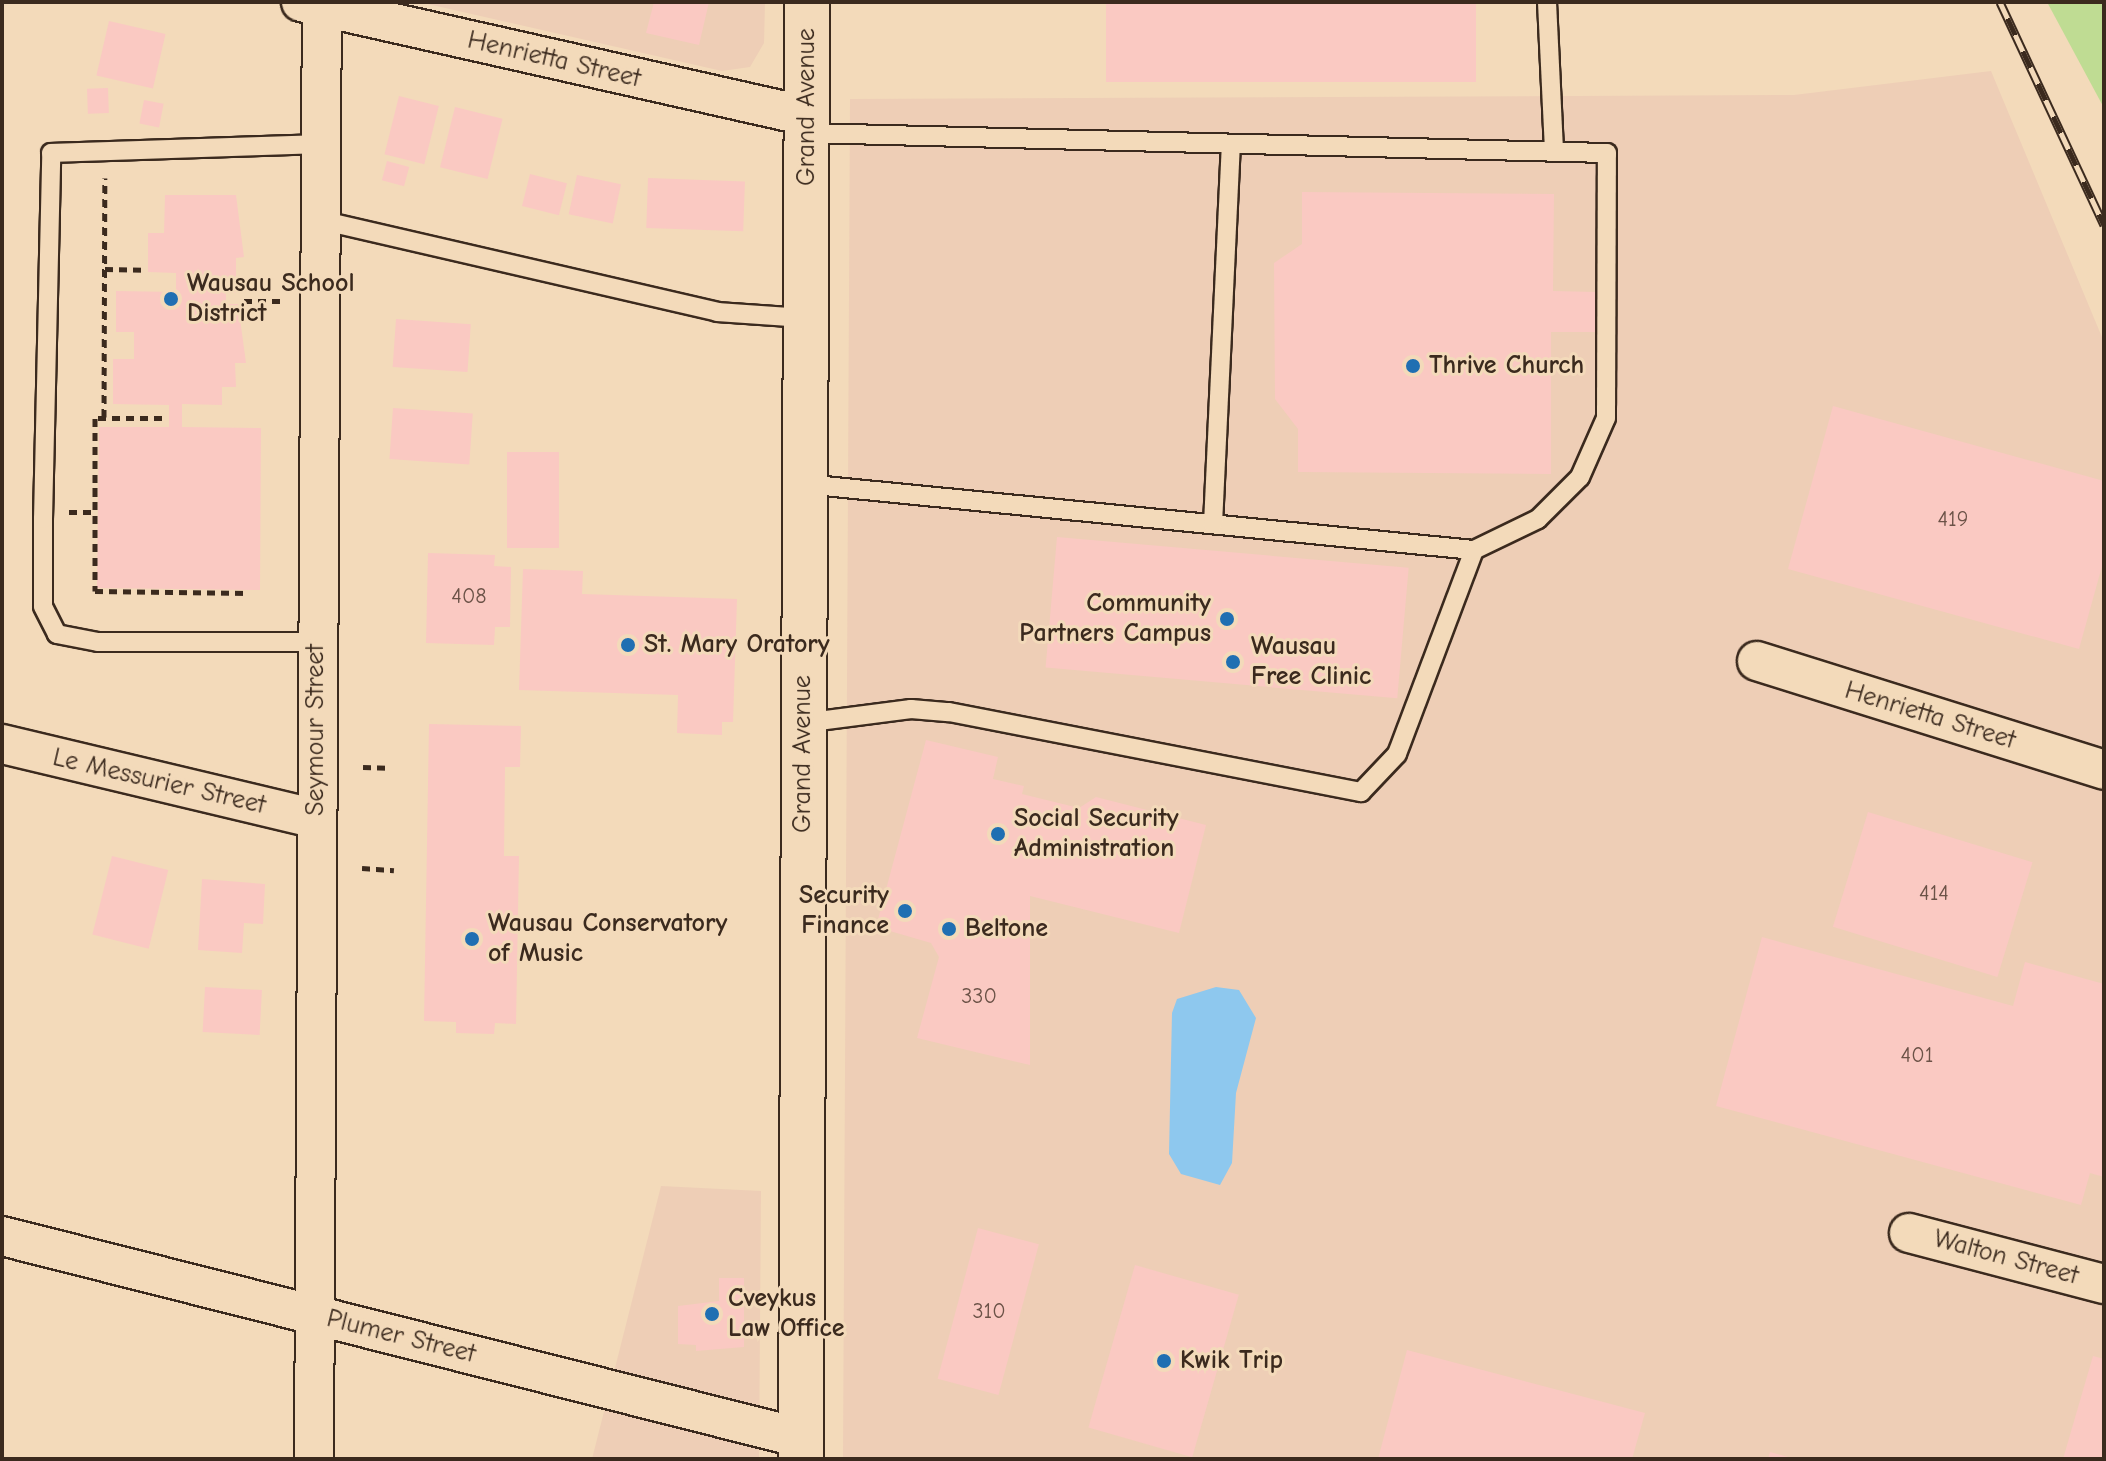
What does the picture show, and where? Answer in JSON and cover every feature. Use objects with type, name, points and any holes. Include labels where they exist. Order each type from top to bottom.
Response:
[{"type":"main road","name":"Grand Avenue","points":[[801,1448],[807,2]]},
{"type":"street","name":"Henrietta Street","points":[[315,4],[807,125]]},
{"type":"street","name":"Seymour Street","points":[[314,1459],[321,144],[315,4]]},
{"type":"street","name":"Henrietta Street","points":[[1757,661],[2104,770]]},
{"type":"street","name":"Le Messurier Street","points":[[2,744],[316,819]]},
{"type":"street","name":"Walton Street","points":[[1909,1233],[2104,1284]]},
{"type":"street","name":"Plumer Street","points":[[2,1236],[316,1316],[801,1448]]},
{"type":"lane","points":[[1547,2],[1554,152]]},
{"type":"lane","points":[[804,484],[1474,550],[1538,519],[1569,488],[1592,460],[1606,418],[1607,153],[1231,144],[807,125]]},
{"type":"lane","points":[[316,642],[98,642],[57,634],[43,606],[43,519],[51,153],[321,144]]},
{"type":"lane","points":[[1213,524],[1231,144]]},
{"type":"lane","points":[[320,220],[717,312],[804,318]]},
{"type":"lane","points":[[803,723],[911,709],[949,712],[1361,792],[1397,754],[1474,550]]},
{"type":"path","points":[[104,417],[105,171]]},
{"type":"path","points":[[105,269],[144,270]]},
{"type":"path","points":[[244,301],[295,301]]},
{"type":"path","points":[[162,418],[95,418],[95,591],[249,593]]},
{"type":"path","points":[[74,512],[95,512]]},
{"type":"path","points":[[363,767],[387,768]]},
{"type":"path","points":[[362,868],[394,870]]},
{"type":"shaded area","points":[[419,2],[765,2],[764,43],[750,67],[722,71]]},
{"type":"shaded area","points":[[1991,71],[2104,342],[2104,1459],[843,1459],[850,99],[1794,95]]},
{"type":"shaded area","points":[[661,1186],[761,1191],[759,1459],[592,1459]]},
{"type":"green space","points":[[2047,2],[2104,2],[2104,108]]},
{"type":"water","points":[[1216,987],[1239,990],[1256,1018],[1236,1093],[1232,1163],[1220,1185],[1181,1174],[1169,1154],[1172,1013],[1177,999]]},
{"type":"building","points":[[654,2],[709,2],[699,45],[646,33]]},
{"type":"building","points":[[1106,2],[1476,2],[1476,82],[1106,82]]},
{"type":"building","points":[[109,21],[166,34],[153,89],[96,76]]},
{"type":"building","points":[[108,88],[109,113],[88,114],[87,89]]},
{"type":"building","points":[[399,96],[439,106],[424,164],[384,154]]},
{"type":"building","points":[[144,100],[164,104],[159,127],[139,124]]},
{"type":"building","points":[[455,107],[503,119],[488,179],[440,167]]},
{"type":"building","points":[[387,161],[409,167],[404,186],[382,180]]},
{"type":"building","points":[[530,174],[567,183],[559,215],[522,206]]},
{"type":"building","points":[[577,175],[621,184],[613,223],[569,214]]},
{"type":"building","points":[[648,178],[745,181],[743,231],[646,228]]},
{"type":"building","name":"Thrive Church","points":[[1302,192],[1554,194],[1553,291],[1596,292],[1596,332],[1551,332],[1551,474],[1298,472],[1298,429],[1275,399],[1274,263],[1302,244]]},
{"type":"building","points":[[165,195],[236,195],[244,257],[236,258],[236,293],[226,293],[226,304],[238,304],[246,363],[235,363],[236,387],[222,387],[222,405],[182,404],[182,427],[261,428],[260,590],[97,588],[99,427],[169,427],[169,405],[113,404],[113,359],[134,359],[134,332],[116,332],[116,291],[176,292],[176,273],[148,272],[148,233],[164,233]]},
{"type":"building","points":[[396,319],[471,324],[467,372],[393,367]]},
{"type":"building","points":[[1833,406],[2104,481],[2104,559],[2079,649],[1788,569]]},
{"type":"building","points":[[393,408],[473,414],[469,464],[389,459]]},
{"type":"building","points":[[507,452],[559,452],[559,548],[507,548]]},
{"type":"building","name":"Community Partners Campus","points":[[1057,537],[1409,568],[1397,698],[1046,668]]},
{"type":"building","points":[[428,553],[495,555],[494,566],[511,567],[510,627],[495,627],[494,645],[426,643]]},
{"type":"building","name":"St. Mary Oratory","points":[[523,569],[583,571],[582,594],[737,599],[733,722],[722,722],[722,735],[677,733],[678,695],[519,690]]},
{"type":"building","name":"Wausau Conservatory of Music","points":[[429,724],[521,726],[520,767],[505,767],[504,856],[519,856],[516,1024],[495,1023],[494,1034],[456,1033],[456,1022],[424,1021]]},
{"type":"building","points":[[926,740],[998,757],[993,779],[1024,786],[1022,794],[1079,808],[1096,797],[1206,825],[1179,933],[1030,896],[1030,1065],[917,1038],[939,957],[931,943],[876,927]]},
{"type":"building","points":[[1868,812],[2032,862],[1997,977],[1833,927]]},
{"type":"building","points":[[112,856],[168,870],[149,949],[92,935]]},
{"type":"building","points":[[202,879],[265,884],[263,924],[244,923],[242,953],[198,950]]},
{"type":"building","points":[[1762,937],[2013,1006],[2025,962],[2104,984],[2104,1177],[2090,1173],[2081,1205],[1716,1106]]},
{"type":"building","points":[[205,987],[262,990],[260,1035],[203,1032]]},
{"type":"building","points":[[978,1228],[1039,1244],[998,1395],[938,1379]]},
{"type":"building","name":"Kwik Trip","points":[[1135,1265],[1239,1295],[1192,1457],[1088,1427]]},
{"type":"building","points":[[719,1278],[744,1278],[744,1347],[696,1351],[696,1345],[678,1344],[678,1306],[719,1301]]},
{"type":"building","points":[[1407,1350],[1645,1413],[1632,1459],[1378,1459]]},
{"type":"building","points":[[2093,1356],[2104,1359],[2104,1459],[2063,1459]]},
{"type":"building","points":[[1770,1452],[1792,1458],[1792,1459],[1768,1459]]},
{"type":"railway","points":[[2000,2],[2104,225]]},
{"type":"place","name":"Wausau School District","points":[[171,299]]},
{"type":"place","name":"Thrive Church","points":[[1413,366]]},
{"type":"place","name":"Community Partners Campus","points":[[1227,619]]},
{"type":"place","name":"St. Mary Oratory","points":[[628,645]]},
{"type":"place","name":"Wausau Free Clinic","points":[[1233,662]]},
{"type":"place","name":"Social Security Administration","points":[[998,834]]},
{"type":"place","name":"Security Finance","points":[[905,911]]},
{"type":"place","name":"Beltone","points":[[949,929]]},
{"type":"place","name":"Wausau Conservatory of Music","points":[[472,939]]},
{"type":"place","name":"Cveykus Law Office","points":[[712,1314]]},
{"type":"place","name":"Kwik Trip","points":[[1164,1361]]}]
